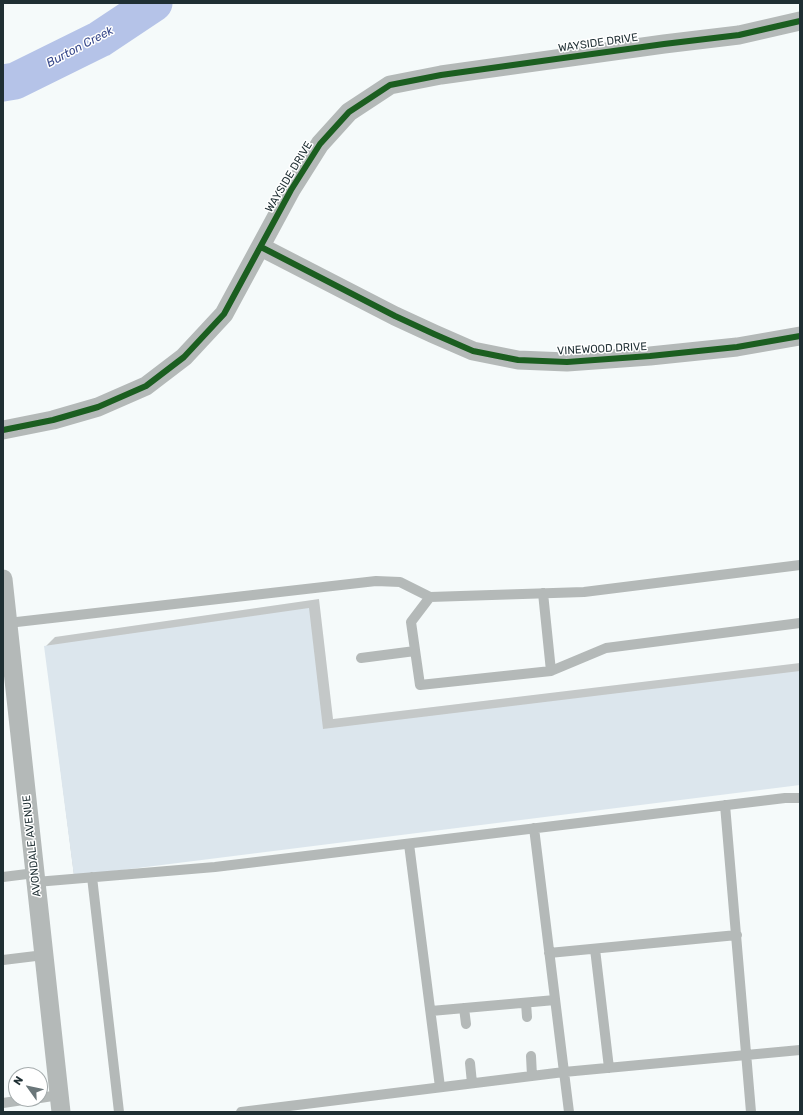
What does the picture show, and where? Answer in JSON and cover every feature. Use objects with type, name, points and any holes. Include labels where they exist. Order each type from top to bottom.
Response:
[{"type":"street","name":"WAYSIDE DRIVE","points":[[3,430],[53,420],[90,409],[146,386],[184,357],[224,314],[292,190],[320,144],[349,112],[390,84],[449,74],[739,35],[800,21]]},
{"type":"street","name":"VINEWOOD DRIVE","points":[[261,247],[395,316],[434,334],[473,351],[518,360],[567,362],[650,356],[737,347],[800,336]]},
{"type":"street","name":"AVONDALE AVENUE","points":[[3,579],[60,1103]]},
{"type":"lane","points":[[8,623],[376,580],[400,582],[430,597],[584,592],[800,565]]},
{"type":"lane","points":[[543,593],[551,671]]},
{"type":"lane","points":[[430,597],[411,622],[420,685],[551,671],[606,648],[800,624]]},
{"type":"lane","points":[[361,658],[415,651]]},
{"type":"lane","points":[[3,877],[92,877],[215,867],[725,805],[785,798],[800,798]]},
{"type":"lane","points":[[725,805],[751,1112]]},
{"type":"lane","points":[[534,828],[569,1112]]},
{"type":"lane","points":[[409,844],[440,1087]]},
{"type":"lane","points":[[92,877],[119,1112]]},
{"type":"lane","points":[[549,953],[737,935]]},
{"type":"lane","points":[[595,949],[609,1068]]},
{"type":"lane","points":[[3,960],[44,955]]},
{"type":"lane","points":[[431,1011],[555,1000]]},
{"type":"lane","points":[[526,1003],[527,1017]]},
{"type":"lane","points":[[464,1008],[466,1024]]},
{"type":"lane","points":[[241,1112],[564,1072],[800,1050]]},
{"type":"lane","points":[[530,1056],[532,1076]]},
{"type":"lane","points":[[470,1063],[472,1083]]},
{"type":"lane","points":[[48,1100],[60,1103]]},
{"type":"building","points":[[309,608],[323,729],[800,671],[800,785],[74,876],[44,646]]},
{"type":"waterway","name":"Burton Creek","points":[[3,83],[15,81],[100,39],[154,3]]},
{"type":"cycle path","points":[[3,430],[53,420],[98,407],[146,386],[184,357],[224,314],[291,190],[320,144],[349,112],[390,85],[441,75],[739,35],[800,21]]},
{"type":"cycle path","points":[[261,247],[395,316],[434,334],[473,351],[518,360],[567,362],[650,356],[737,347],[800,336]]}]
